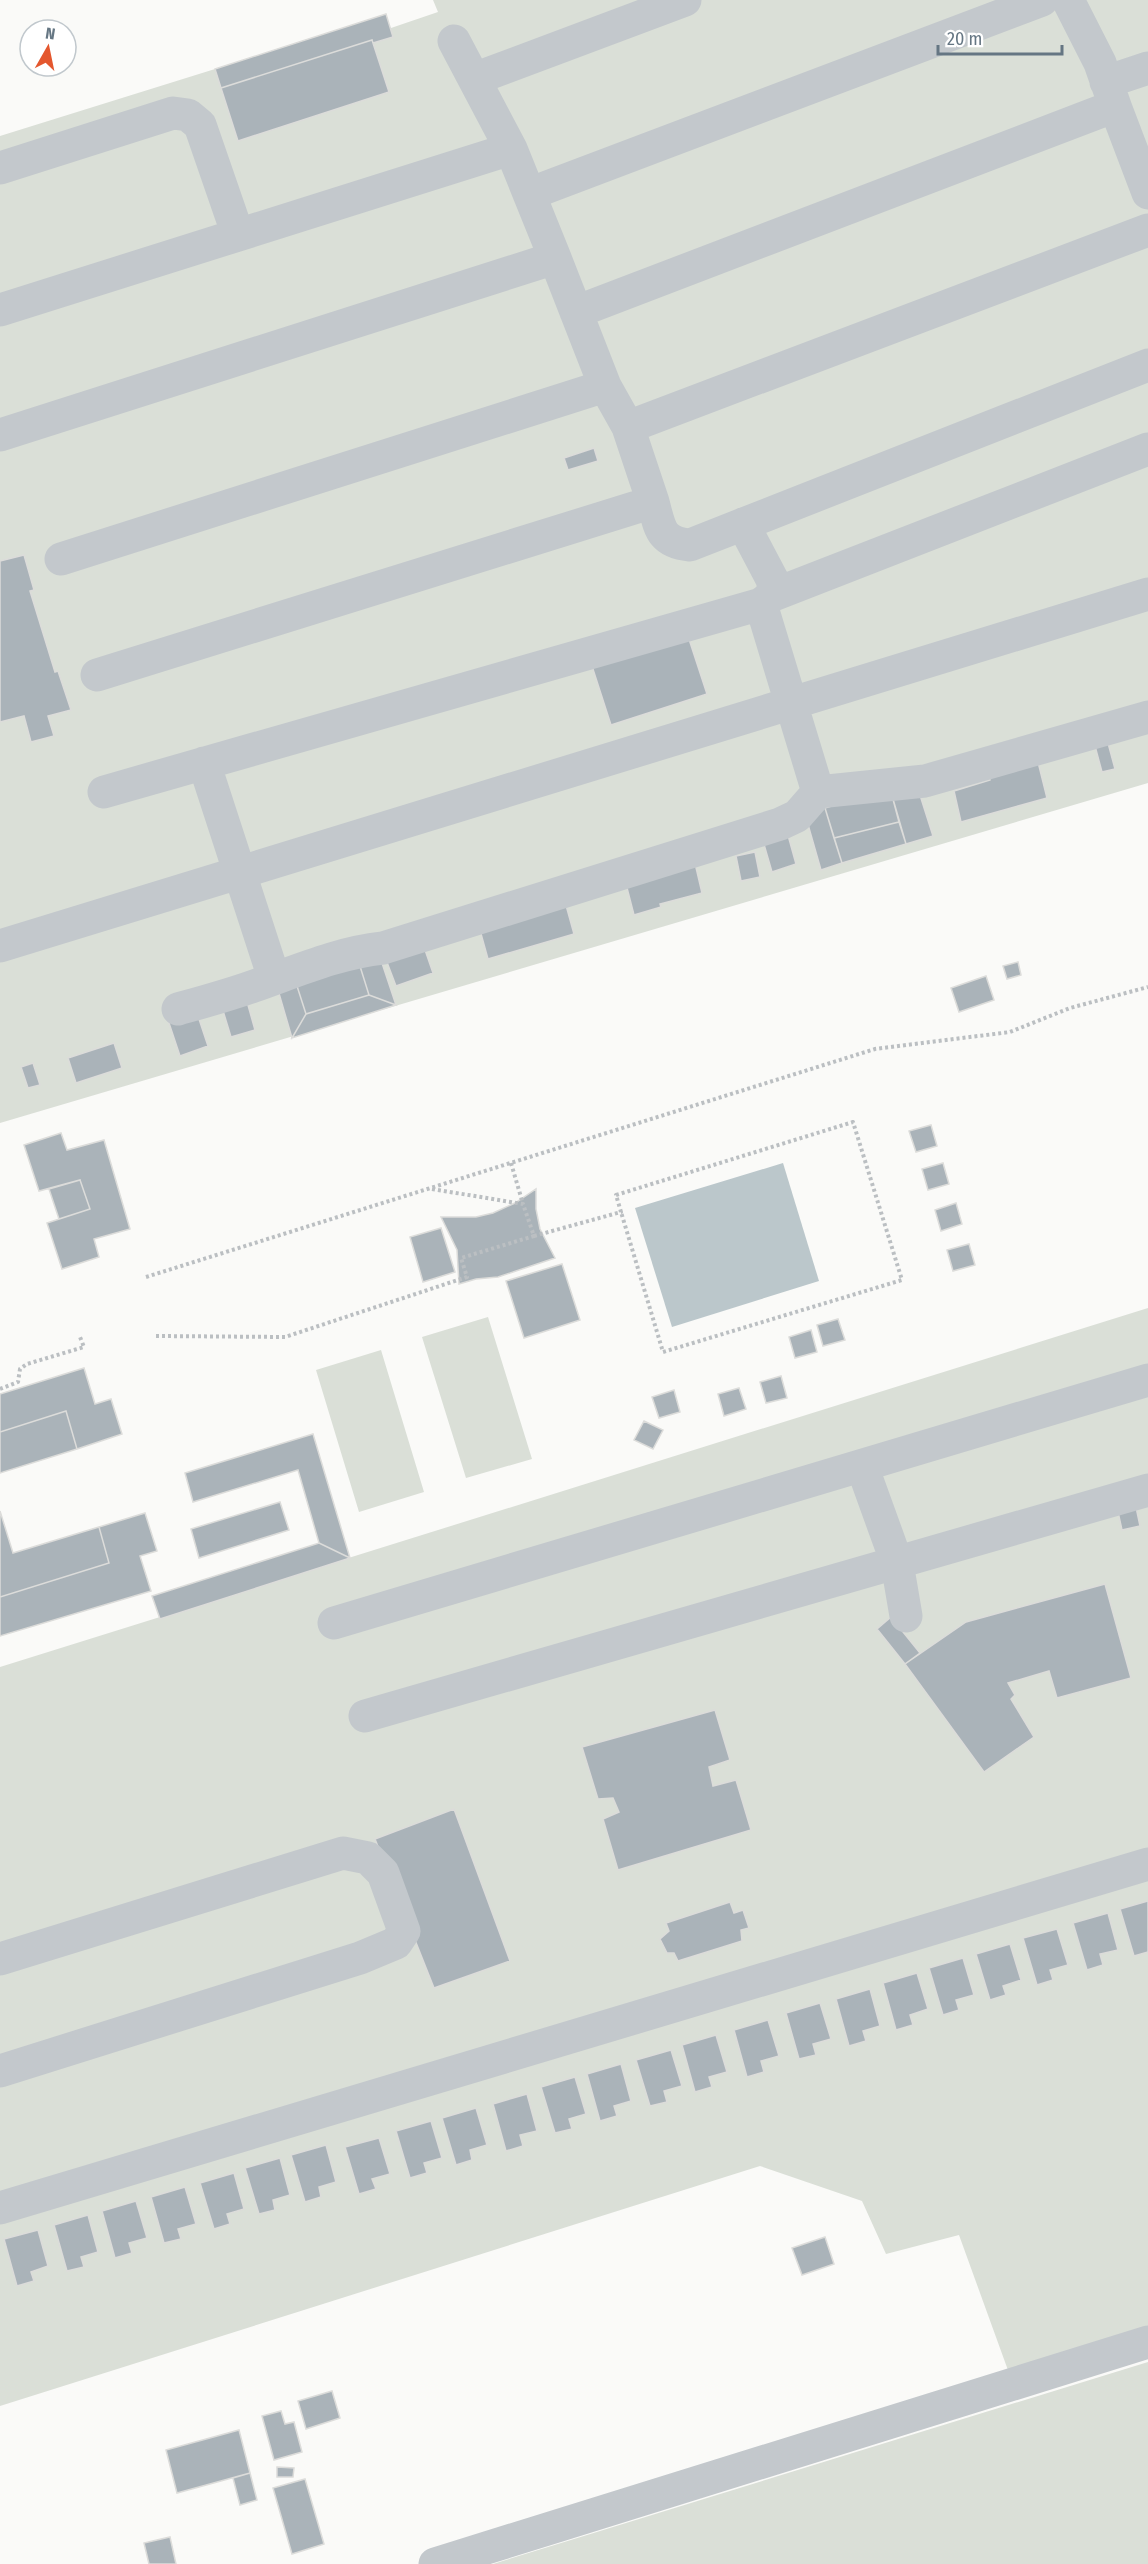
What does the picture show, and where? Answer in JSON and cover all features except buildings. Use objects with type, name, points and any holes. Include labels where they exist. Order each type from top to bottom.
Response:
[{"type":"lane","points":[[474,79],[685,0]]},
{"type":"lane","points":[[530,194],[1042,0]]},
{"type":"lane","points":[[1068,0],[1100,63],[1148,193]]},
{"type":"lane","points":[[454,41],[511,149],[605,386],[628,427],[661,531],[673,543],[690,545],[1148,365]]},
{"type":"lane","points":[[576,312],[1110,94],[1148,68]]},
{"type":"lane","points":[[0,168],[173,114],[188,115],[200,125],[238,235]]},
{"type":"lane","points":[[0,310],[511,149]]},
{"type":"lane","points":[[628,427],[1148,230]]},
{"type":"lane","points":[[0,435],[555,258]]},
{"type":"lane","points":[[61,559],[605,386]]},
{"type":"lane","points":[[104,792],[767,599],[1148,449]]},
{"type":"lane","points":[[97,675],[653,502]]},
{"type":"lane","points":[[743,524],[773,581],[767,599],[790,702],[818,792]]},
{"type":"lane","points":[[0,946],[1148,594]]},
{"type":"lane","points":[[178,1010],[356,951],[383,948],[780,824],[797,816],[818,792],[925,781],[1148,717]]},
{"type":"lane","points":[[204,763],[274,978]]},
{"type":"lane","points":[[334,1623],[1148,1380]]},
{"type":"lane","points":[[862,1466],[897,1563],[906,1616]]},
{"type":"lane","points":[[364,1716],[1148,1490]]},
{"type":"lane","points":[[0,1959],[343,1853],[368,1858],[383,1873],[404,1931],[396,1943],[360,1958],[0,2071]]},
{"type":"lane","points":[[0,2208],[1148,1864]]},
{"type":"lane","points":[[435,2564],[1148,2342]]},
{"type":"path","points":[[146,1277],[875,1049],[1010,1032],[1070,1008],[1148,987]]},
{"type":"path","points":[[853,1122],[902,1280],[663,1352],[621,1212],[616,1196],[853,1122]]},
{"type":"path","points":[[511,1163],[534,1236]]},
{"type":"path","points":[[431,1188],[523,1204]]},
{"type":"path","points":[[156,1335],[285,1337],[467,1277],[461,1257],[621,1212]]},
{"type":"path","points":[[0,1389],[18,1382],[17,1376],[20,1368],[27,1364],[84,1347],[80,1337]]},
{"type":"shaded area","points":[[433,0],[1148,0],[1148,783],[0,1123],[0,136],[215,69],[391,28],[438,12]]},
{"type":"shaded area","points":[[783,1163],[819,1281],[672,1327],[635,1208]]},
{"type":"shaded area","points":[[1148,1308],[1148,2334],[1009,2373],[959,2235],[886,2254],[862,2201],[760,2166],[0,2406],[0,1667]]},
{"type":"shaded area","points":[[488,1317],[532,1459],[466,1478],[422,1337]]},
{"type":"shaded area","points":[[381,1350],[424,1492],[359,1512],[316,1370]]},
{"type":"shaded area","points":[[1148,2362],[1148,2564],[493,2564]]}]
